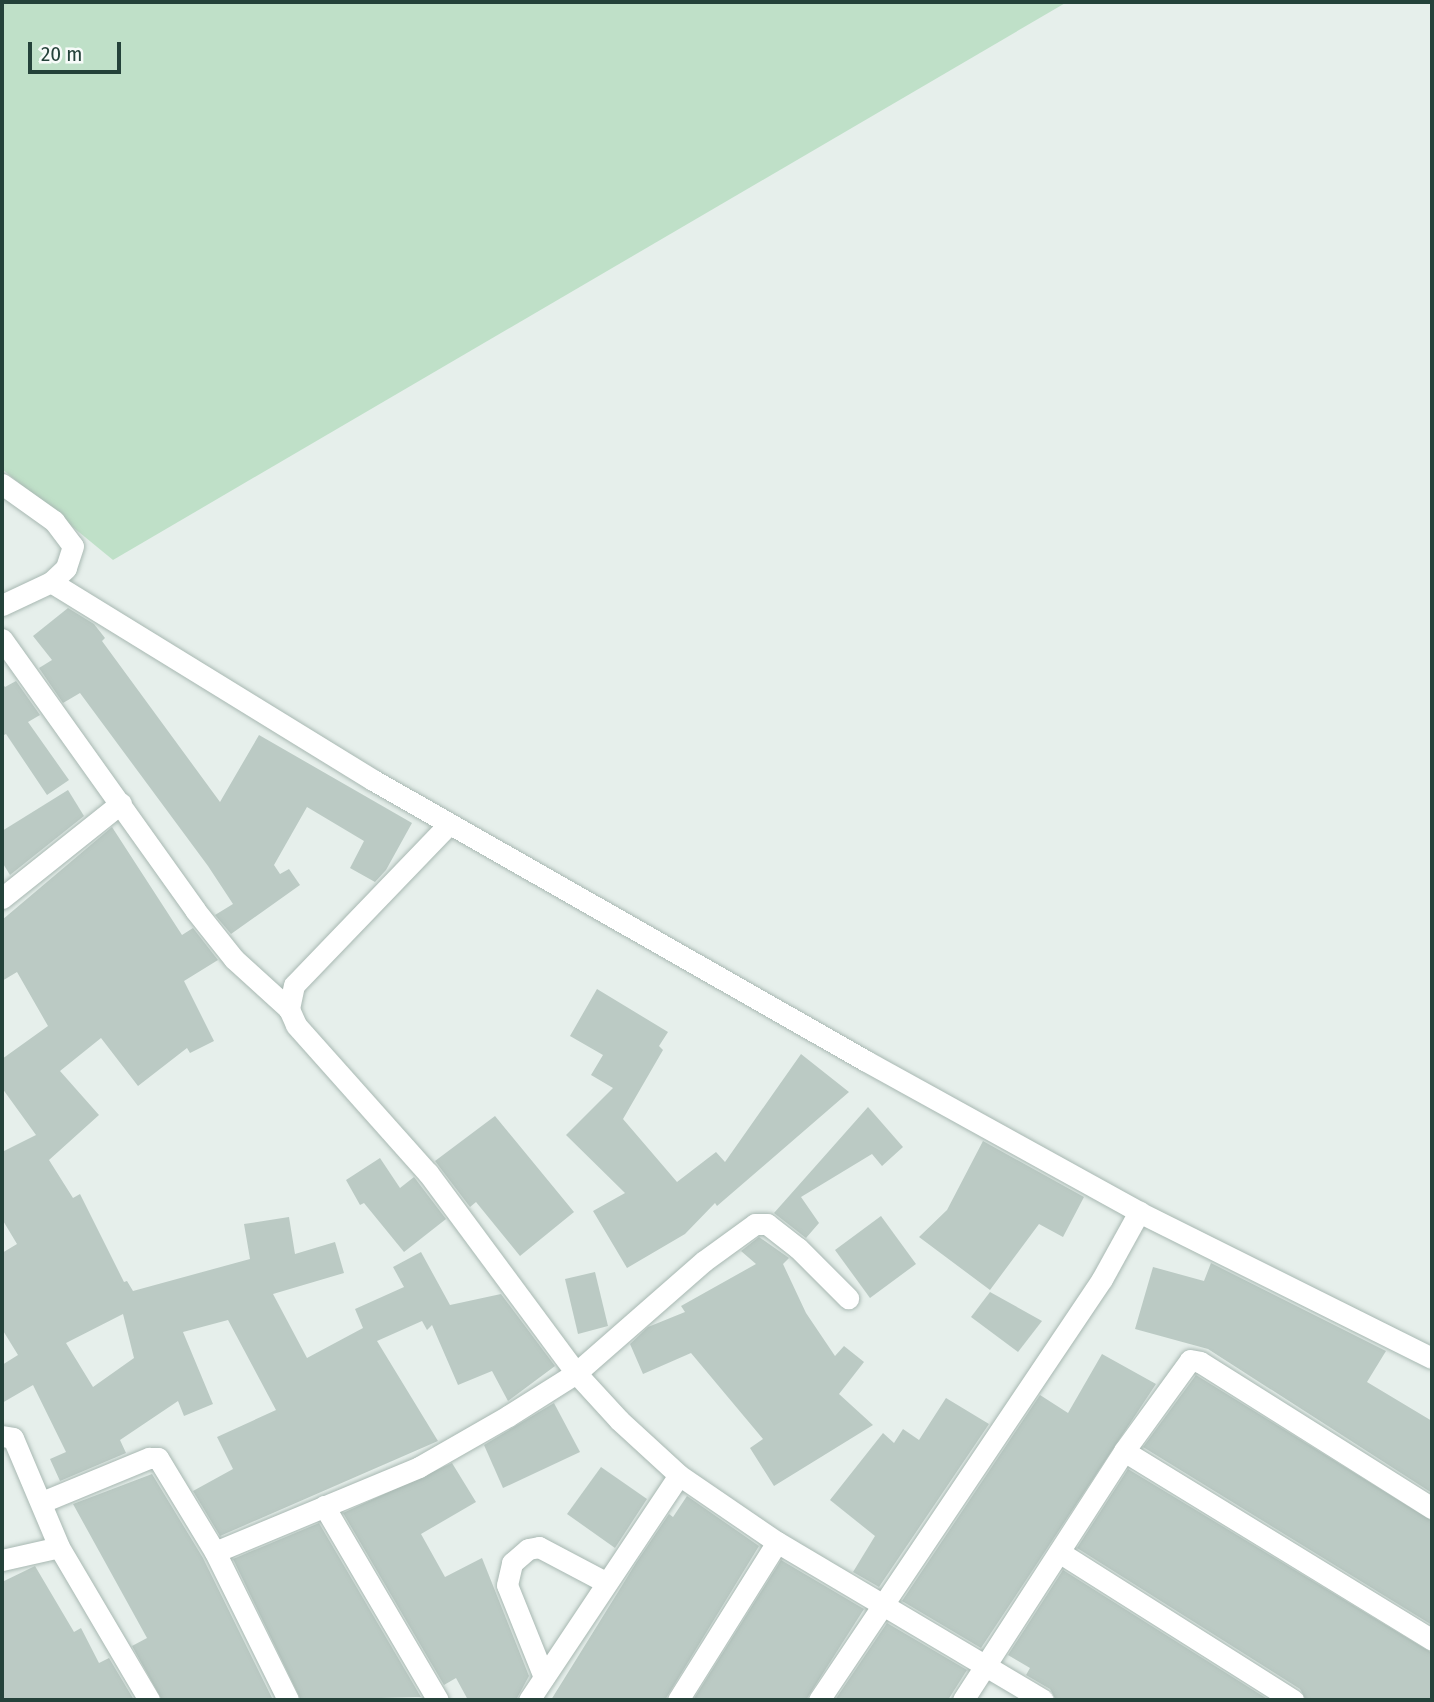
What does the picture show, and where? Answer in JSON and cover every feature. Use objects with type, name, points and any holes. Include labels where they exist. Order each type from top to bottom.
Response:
[{"type":"street","points":[[2,484],[29,500],[70,537],[72,556],[51,582],[2,605]]},
{"type":"street","points":[[51,582],[449,824],[1139,1212],[1432,1358]]},
{"type":"street","points":[[2,639],[234,959],[289,1009],[296,1025],[428,1173],[576,1373],[619,1420],[679,1475],[777,1542],[1043,1700]]},
{"type":"street","points":[[2,898],[121,803]]},
{"type":"street","points":[[289,1009],[294,985],[449,824]]},
{"type":"street","points":[[819,1700],[1102,1279],[1139,1212]]},
{"type":"street","points":[[215,1552],[419,1467],[576,1373],[704,1261],[755,1224],[767,1224],[798,1248],[848,1298]]},
{"type":"street","points":[[963,1700],[1124,1451],[1183,1366],[1196,1360],[1432,1507]]},
{"type":"street","points":[[2,1436],[13,1438],[60,1547],[149,1700]]},
{"type":"street","points":[[1124,1451],[1432,1640]]},
{"type":"street","points":[[42,1502],[156,1458],[215,1552],[288,1700]]},
{"type":"street","points":[[529,1700],[679,1475]]},
{"type":"street","points":[[324,1506],[438,1700]]},
{"type":"street","points":[[678,1700],[777,1542]]},
{"type":"street","points":[[2,1560],[60,1547]]},
{"type":"street","points":[[544,1677],[508,1585],[512,1563],[528,1549],[545,1548],[606,1582]]},
{"type":"street","points":[[1059,1552],[1293,1700]]},
{"type":"green space","points":[[2,2],[1067,2],[113,560],[2,469]]},
{"type":"building","points":[[68,608],[94,624],[105,638],[102,641],[220,802],[259,735],[412,823],[386,870],[375,882],[350,868],[364,841],[307,807],[274,865],[280,874],[289,869],[300,885],[231,934],[215,915],[233,904],[208,866],[80,693],[63,703],[39,668],[52,660],[33,636]]},
{"type":"building","points":[[16,681],[40,715],[28,722],[69,780],[47,795],[6,734],[2,736],[2,683],[5,687]]},
{"type":"building","points":[[68,790],[84,816],[10,875],[2,862],[2,831]]},
{"type":"building","points":[[112,827],[182,935],[193,928],[218,960],[184,981],[214,1041],[190,1053],[187,1048],[138,1086],[101,1038],[60,1071],[99,1115],[49,1160],[73,1198],[80,1194],[124,1282],[127,1281],[133,1291],[250,1259],[244,1224],[289,1217],[295,1254],[335,1242],[344,1273],[273,1294],[307,1358],[363,1328],[355,1309],[404,1287],[393,1267],[421,1252],[450,1305],[501,1294],[555,1366],[508,1401],[492,1371],[458,1385],[432,1325],[427,1330],[422,1321],[377,1341],[438,1441],[220,1536],[193,1491],[233,1469],[217,1437],[276,1410],[228,1320],[183,1332],[213,1404],[184,1416],[178,1401],[120,1440],[126,1453],[60,1481],[50,1459],[66,1452],[33,1385],[2,1403],[2,1365],[18,1355],[2,1329],[2,1253],[17,1244],[2,1219],[2,1152],[36,1135],[2,1088],[2,1059],[48,1026],[17,972],[2,981],[2,920]],"holes":[[[123,1314],[134,1358],[93,1387],[66,1343]]]},
{"type":"building","points":[[597,989],[668,1032],[659,1046],[663,1050],[623,1119],[677,1182],[716,1152],[725,1162],[801,1054],[849,1092],[717,1206],[715,1203],[685,1234],[627,1268],[593,1211],[625,1193],[566,1135],[613,1088],[591,1075],[603,1055],[570,1036]]},
{"type":"building","points":[[868,1107],[903,1147],[882,1166],[872,1154],[801,1197],[819,1223],[806,1238],[774,1213]]},
{"type":"building","points":[[495,1116],[574,1212],[520,1256],[476,1202],[470,1207],[435,1161]]},
{"type":"building","points":[[983,1141],[1084,1197],[1063,1237],[1039,1224],[990,1290],[919,1237],[947,1210]]},
{"type":"building","points":[[380,1158],[400,1188],[414,1177],[446,1219],[404,1252],[364,1203],[360,1205],[346,1180]]},
{"type":"building","points":[[881,1216],[916,1264],[870,1298],[835,1250]]},
{"type":"building","points":[[759,1237],[789,1258],[783,1264],[806,1313],[835,1356],[844,1346],[864,1362],[839,1394],[873,1425],[774,1486],[750,1448],[763,1439],[691,1353],[643,1374],[630,1344],[648,1327],[685,1312],[681,1306],[756,1264],[741,1251]]},
{"type":"building","points":[[1211,1263],[1386,1351],[1367,1382],[1432,1421],[1432,1493],[1208,1349],[1135,1329],[1153,1267],[1204,1281]]},
{"type":"building","points":[[595,1272],[608,1326],[578,1334],[565,1279]]},
{"type":"building","points":[[990,1292],[1042,1321],[1018,1352],[971,1317]]},
{"type":"building","points":[[1102,1354],[1156,1384],[981,1648],[902,1601],[1040,1395],[1068,1413]]},
{"type":"building","points":[[1196,1375],[1432,1521],[1432,1625],[1143,1447]]},
{"type":"building","points":[[946,1398],[989,1424],[879,1587],[853,1572],[875,1536],[830,1500],[883,1433],[894,1443],[903,1429],[919,1440]]},
{"type":"building","points":[[554,1403],[580,1452],[503,1488],[484,1445]]},
{"type":"building","points":[[452,1463],[476,1502],[421,1534],[445,1577],[482,1558],[529,1676],[516,1700],[468,1700],[456,1678],[444,1685],[343,1513]]},
{"type":"building","points":[[601,1467],[647,1499],[615,1548],[567,1514]]},
{"type":"building","points":[[1128,1469],[1432,1653],[1432,1700],[1306,1700],[1300,1689],[1077,1548]]},
{"type":"building","points":[[152,1474],[203,1558],[273,1700],[162,1700],[132,1646],[147,1638],[73,1504]]},
{"type":"building","points":[[687,1496],[759,1546],[665,1700],[551,1700],[636,1563],[669,1514],[673,1517]]},
{"type":"building","points":[[319,1523],[421,1697],[301,1700],[233,1559]]},
{"type":"building","points":[[781,1560],[864,1609],[806,1700],[693,1700]]},
{"type":"building","points":[[35,1566],[74,1632],[81,1628],[99,1663],[109,1658],[134,1700],[2,1700],[2,1582]]},
{"type":"building","points":[[1063,1570],[1269,1700],[1056,1700],[1050,1689],[1026,1675],[1030,1668],[1008,1655]]},
{"type":"building","points":[[887,1623],[967,1670],[948,1700],[835,1700]]}]
